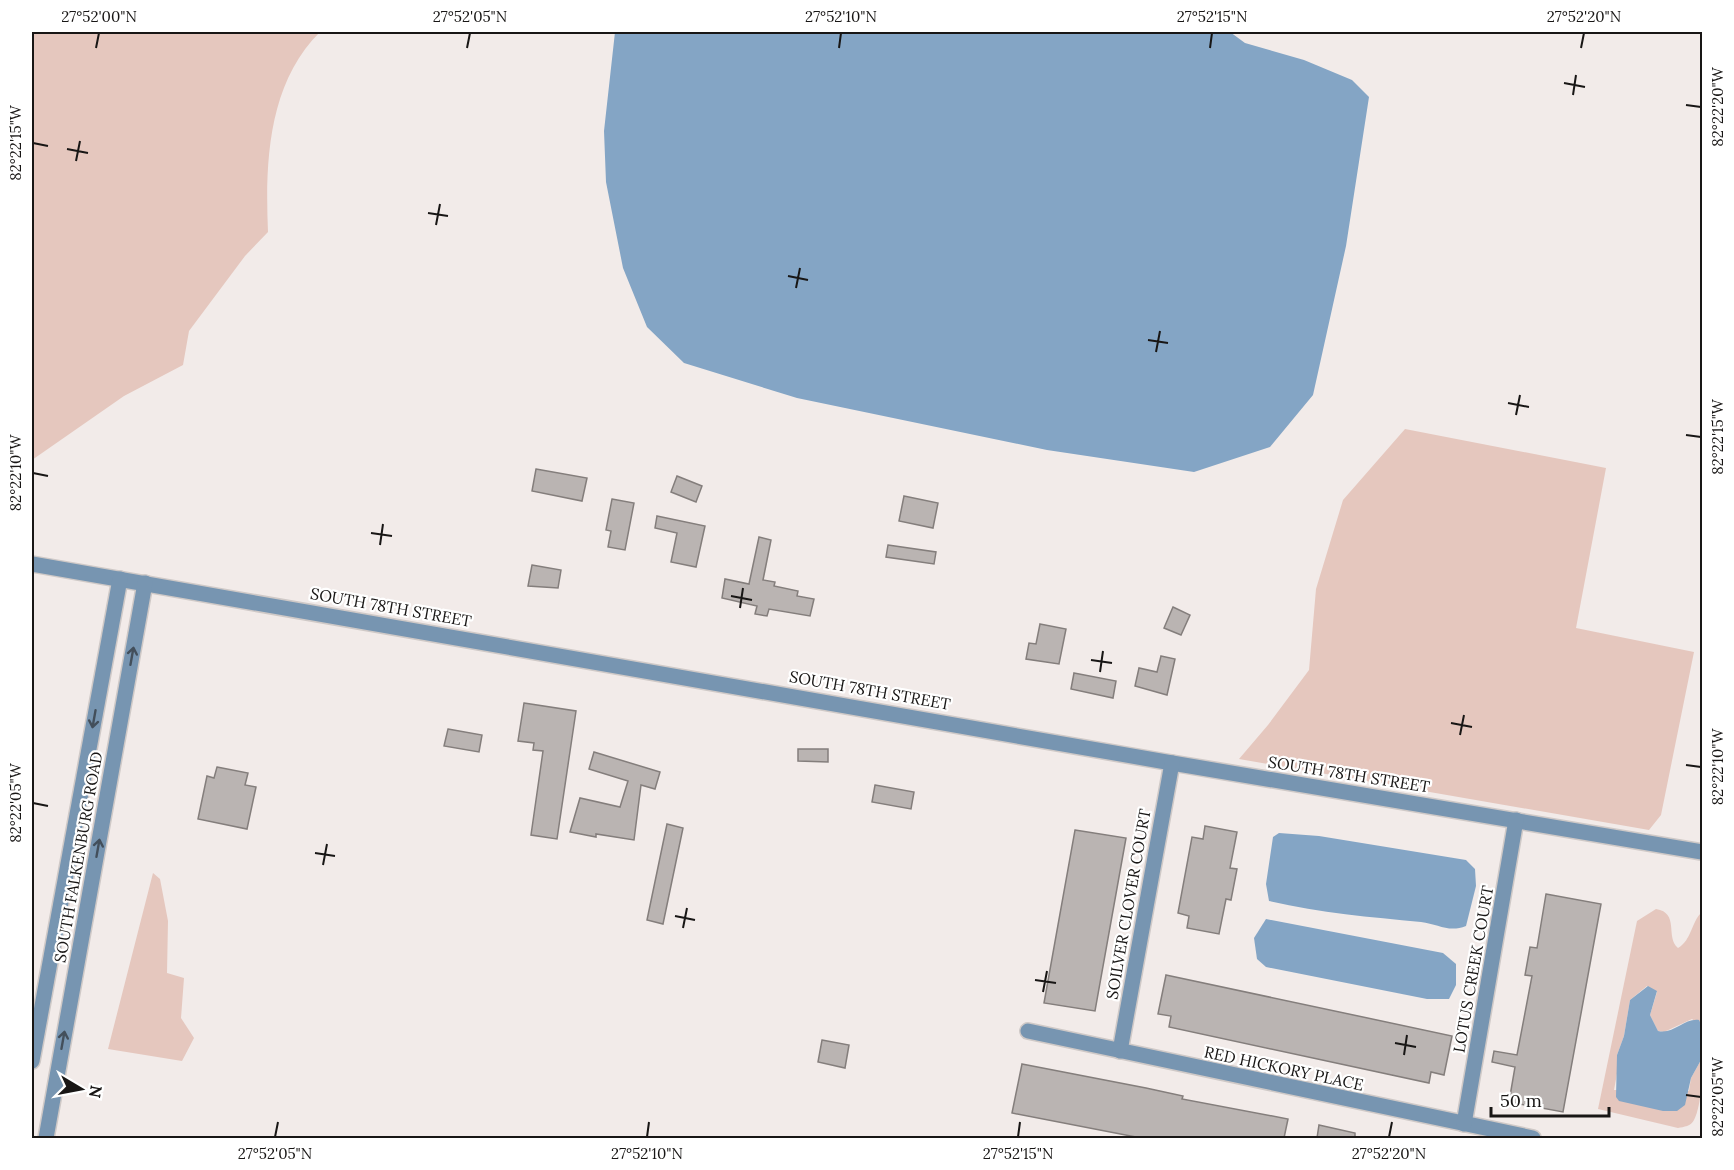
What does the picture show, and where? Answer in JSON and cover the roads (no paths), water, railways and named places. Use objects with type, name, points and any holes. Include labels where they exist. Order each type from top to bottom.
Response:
[{"type":"street","name":"SOUTH 78TH STREET","points":[[32,564],[1172,763],[1702,852]]},
{"type":"street","name":"SOUTH FALKENBURG ROAD","points":[[32,1061],[120,579]]},
{"type":"street","name":"SOUTH FALKENBURG ROAD","points":[[46,1138],[145,583]]},
{"type":"street","name":"SOILVER CLOVER COURT","points":[[1120,1051],[1172,763]]},
{"type":"street","name":"LOTUS CREEK COURT","points":[[1464,1124],[1516,820]]},
{"type":"street","name":"RED HICKORY PLACE","points":[[1028,1031],[1533,1138]]},
{"type":"water","points":[[615,32],[1230,32],[1245,43],[1304,60],[1352,80],[1369,97],[1346,246],[1313,395],[1270,447],[1194,472],[1047,450],[797,398],[684,363],[647,327],[623,268],[606,182],[604,131]]},
{"type":"water","points":[[1279,833],[1319,836],[1466,860],[1475,869],[1476,886],[1466,926],[1454,929],[1421,922],[1326,912],[1269,901],[1266,884],[1273,837]]},
{"type":"water","points":[[1266,919],[1443,953],[1456,964],[1456,985],[1449,999],[1427,999],[1266,967],[1257,959],[1254,938]]},
{"type":"water","points":[[1648,986],[1657,991],[1650,1015],[1658,1031],[1669,1031],[1694,1020],[1699,1020],[1702,1026],[1701,1060],[1691,1078],[1685,1105],[1677,1111],[1663,1111],[1619,1101],[1616,1097],[1617,1055],[1624,1036],[1630,1000]]}]
